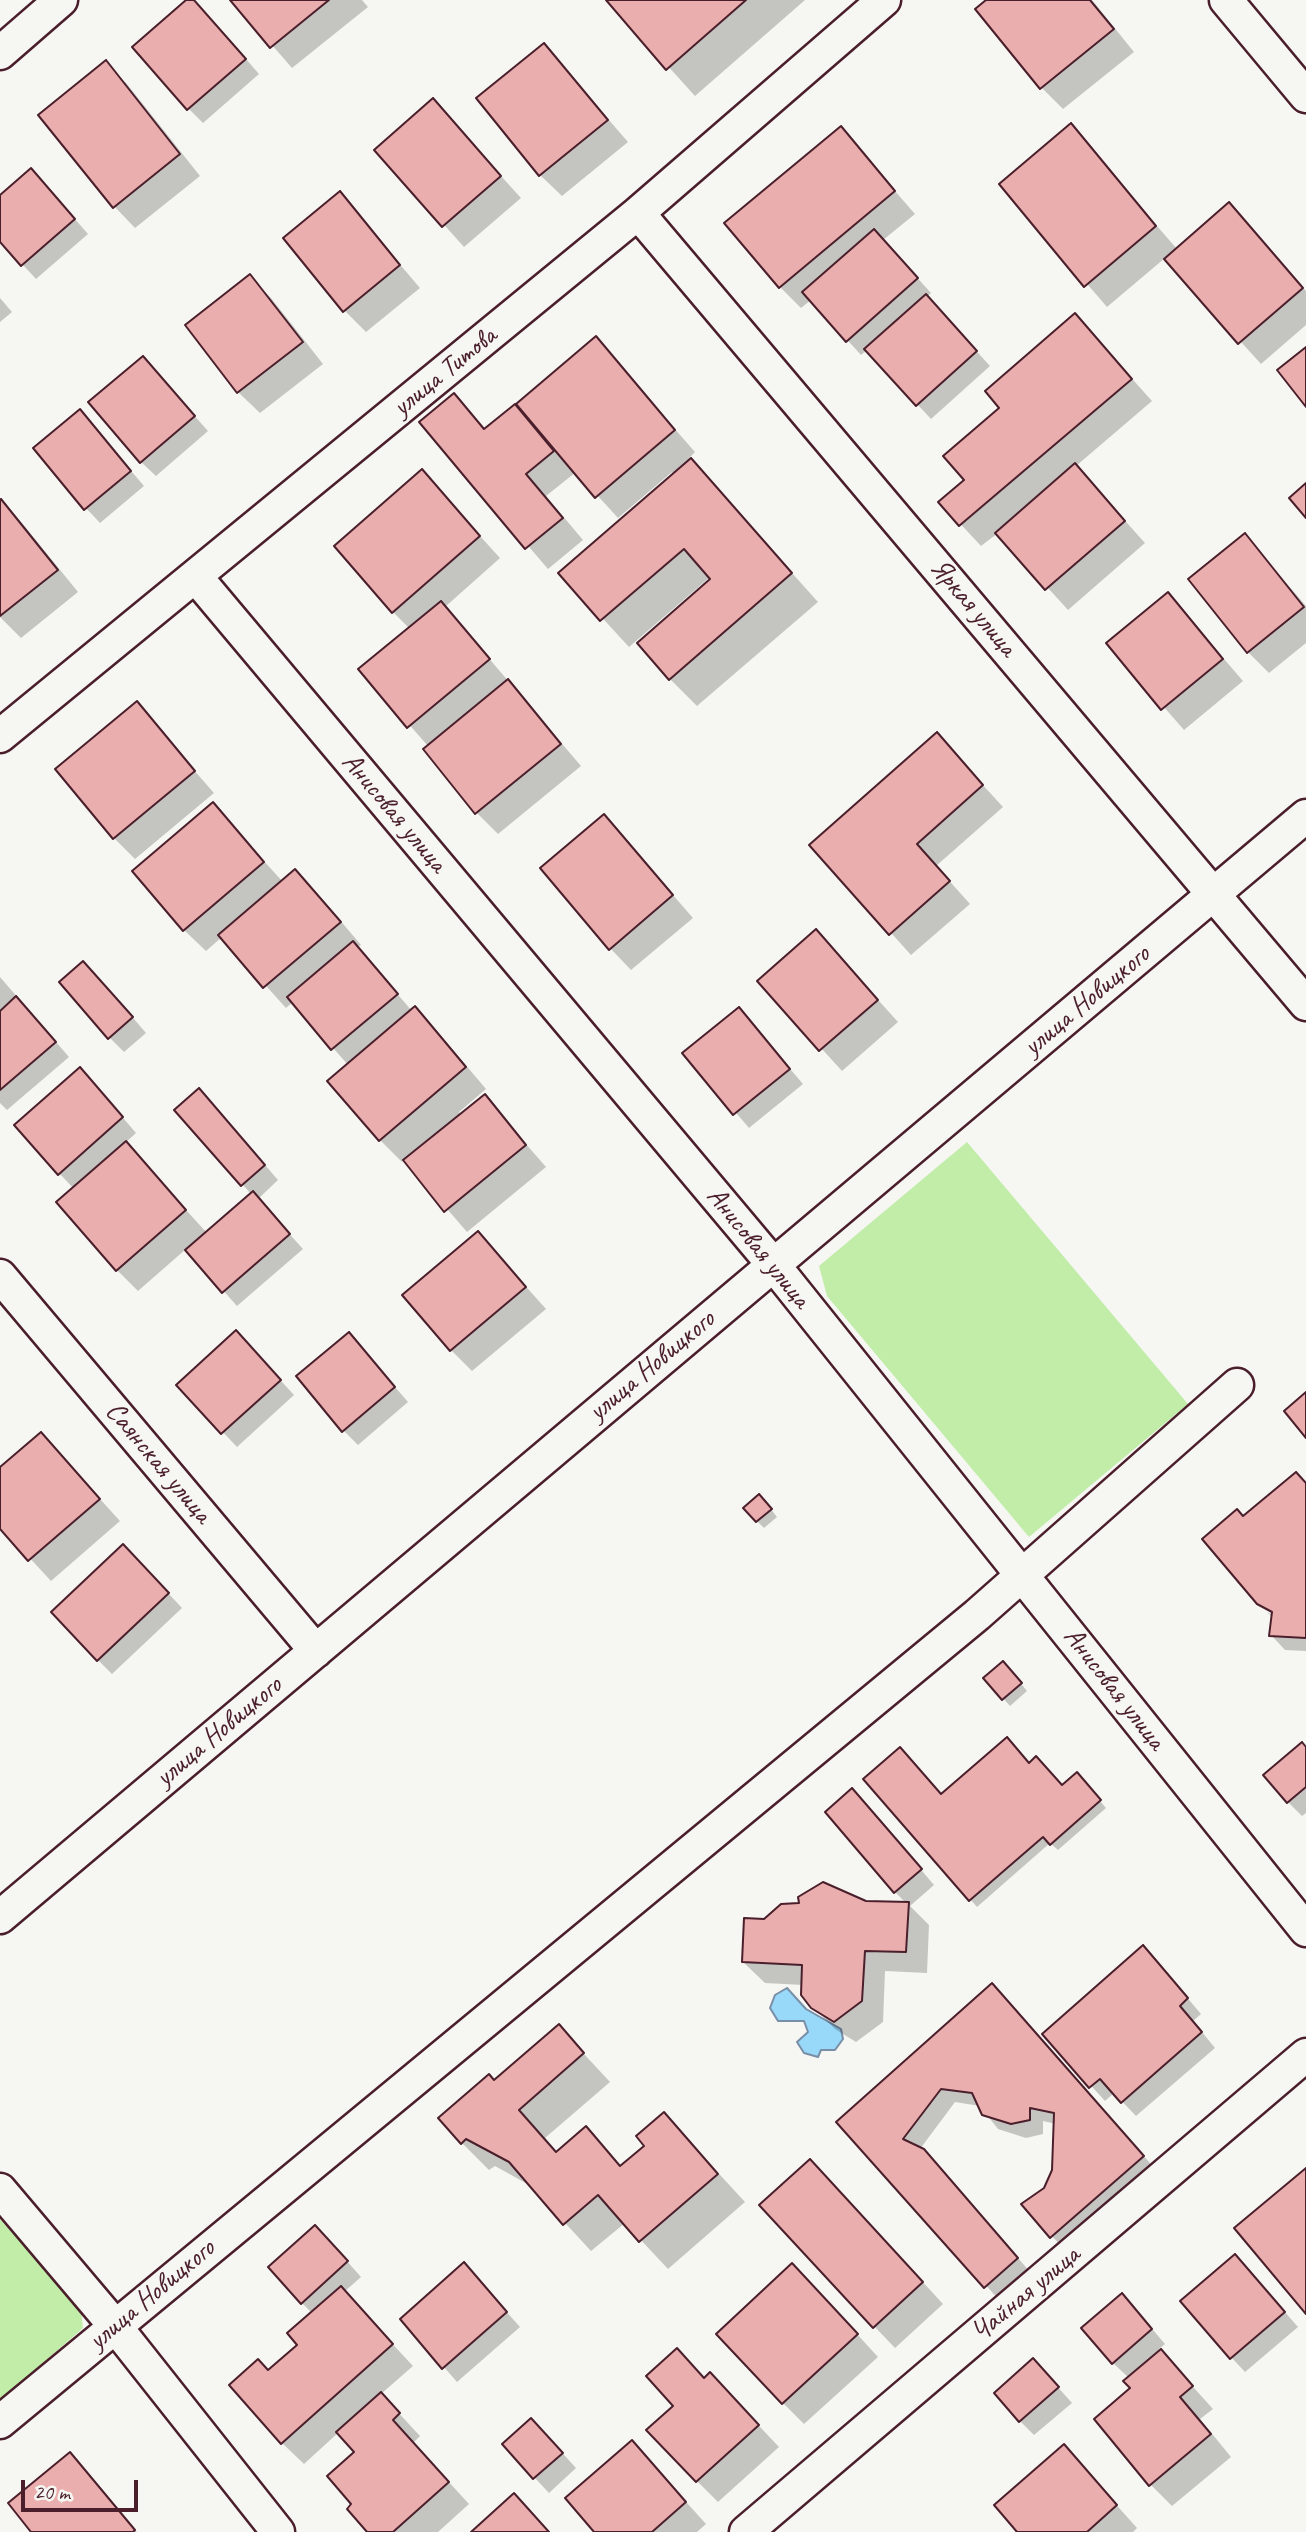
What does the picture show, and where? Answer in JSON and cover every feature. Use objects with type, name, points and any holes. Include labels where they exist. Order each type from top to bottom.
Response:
[{"type":"street","points":[[0,53],[61,0]]},
{"type":"street","name":"улица Титова","points":[[0,736],[638,213],[884,0]]},
{"type":"street","points":[[1226,0],[1306,96]]},
{"type":"street","name":"Яркая улица","points":[[638,213],[1216,894],[1306,1004]]},
{"type":"street","name":"Анисовая улица","points":[[196,577],[772,1264],[1306,1930]]},
{"type":"street","name":"улица Новицкого","points":[[0,1917],[772,1264],[1306,817]]},
{"type":"street","name":"Саянская улица","points":[[0,1276],[316,1651]]},
{"type":"street","name":"улица Новицкого","points":[[0,2421],[1023,1574],[1237,1385]]},
{"type":"street","name":"Чайная улица","points":[[746,2532],[1306,2055]]},
{"type":"street","points":[[0,2190],[115,2326],[278,2532]]},
{"type":"green space","points":[[967,1142],[1188,1404],[1029,1537],[827,1296],[819,1266]]},
{"type":"green space","points":[[0,2219],[81,2309],[83,2328],[0,2401]]},
{"type":"water","points":[[787,1988],[806,2009],[841,2029],[843,2039],[835,2050],[821,2050],[818,2057],[804,2053],[797,2042],[808,2032],[804,2021],[778,2021],[770,2008],[775,1995]]},
{"type":"building","points":[[186,0],[194,0],[246,59],[187,110],[132,47]]},
{"type":"building","points":[[230,0],[329,0],[270,48]]},
{"type":"building","points":[[606,0],[746,0],[666,70]]},
{"type":"building","points":[[986,0],[1090,0],[1114,29],[1040,89],[975,9]]},
{"type":"building","points":[[544,43],[608,120],[539,176],[476,98]]},
{"type":"building","points":[[106,60],[180,154],[113,208],[38,115]]},
{"type":"building","points":[[433,98],[501,176],[442,227],[374,150]]},
{"type":"building","points":[[1071,123],[1156,226],[1084,287],[999,184]]},
{"type":"building","points":[[841,126],[895,191],[779,288],[724,223]]},
{"type":"building","points":[[31,168],[75,219],[21,266],[0,242],[0,195]]},
{"type":"building","points":[[340,191],[400,265],[343,312],[283,238]]},
{"type":"building","points":[[1229,202],[1303,288],[1238,344],[1164,259]]},
{"type":"building","points":[[874,229],[918,278],[846,342],[802,292]]},
{"type":"building","points":[[250,274],[303,342],[237,393],[185,325]]},
{"type":"building","points":[[926,294],[977,351],[916,406],[864,349]]},
{"type":"building","points":[[1075,313],[1132,379],[959,526],[938,502],[964,480],[943,456],[999,408],[985,391]]},
{"type":"building","points":[[596,336],[675,430],[595,498],[516,404]]},
{"type":"building","points":[[1306,347],[1306,407],[1277,370]]},
{"type":"building","points":[[143,356],[195,416],[140,463],[88,402]]},
{"type":"building","points":[[454,393],[484,429],[515,404],[554,451],[526,474],[563,518],[525,549],[419,422]]},
{"type":"building","points":[[80,409],[131,471],[84,510],[33,448]]},
{"type":"building","points":[[691,458],[792,573],[669,680],[637,643],[710,579],[684,549],[600,621],[558,573]]},
{"type":"building","points":[[1075,463],[1125,521],[1045,590],[995,533]]},
{"type":"building","points":[[422,469],[480,536],[392,613],[334,546]]},
{"type":"building","points":[[1306,483],[1306,518],[1289,498]]},
{"type":"building","points":[[0,500],[58,570],[0,616]]},
{"type":"building","points":[[1245,533],[1304,607],[1247,653],[1188,579]]},
{"type":"building","points":[[1168,592],[1223,659],[1161,710],[1106,643]]},
{"type":"building","points":[[441,601],[490,659],[407,728],[358,669]]},
{"type":"building","points":[[508,679],[561,744],[475,814],[423,749]]},
{"type":"building","points":[[137,701],[195,771],[113,839],[55,769]]},
{"type":"building","points":[[937,732],[983,785],[917,844],[950,881],[889,935],[809,845]]},
{"type":"building","points":[[213,802],[264,862],[183,931],[132,871]]},
{"type":"building","points":[[604,814],[673,895],[609,950],[540,868]]},
{"type":"building","points":[[295,869],[341,922],[263,988],[218,935]]},
{"type":"building","points":[[816,929],[878,1000],[819,1051],[757,981]]},
{"type":"building","points":[[353,941],[398,994],[331,1050],[287,997]]},
{"type":"building","points":[[83,961],[133,1017],[108,1039],[59,982]]},
{"type":"building","points":[[16,996],[56,1042],[0,1090],[0,1011]]},
{"type":"building","points":[[415,1006],[466,1067],[379,1141],[327,1081]]},
{"type":"building","points":[[739,1007],[790,1069],[733,1115],[682,1053]]},
{"type":"building","points":[[80,1067],[123,1117],[58,1175],[14,1125]]},
{"type":"building","points":[[199,1088],[265,1165],[241,1186],[174,1110]]},
{"type":"building","points":[[485,1094],[526,1145],[444,1212],[403,1160]]},
{"type":"building","points":[[126,1141],[186,1210],[116,1271],[56,1202]]},
{"type":"building","points":[[253,1191],[290,1234],[222,1293],[185,1250]]},
{"type":"building","points":[[478,1231],[526,1287],[450,1351],[402,1295]]},
{"type":"building","points":[[236,1330],[281,1380],[221,1434],[176,1385]]},
{"type":"building","points":[[349,1332],[395,1387],[342,1432],[296,1376]]},
{"type":"building","points":[[1306,1392],[1306,1438],[1284,1411]]},
{"type":"building","points":[[41,1432],[100,1499],[28,1561],[0,1529],[0,1467]]},
{"type":"building","points":[[1296,1472],[1306,1483],[1306,1638],[1269,1636],[1272,1612],[1257,1604],[1202,1539],[1237,1509],[1243,1516]]},
{"type":"building","points":[[759,1494],[772,1509],[756,1522],[743,1508]]},
{"type":"building","points":[[123,1544],[169,1593],[97,1661],[51,1612]]},
{"type":"building","points":[[1003,1661],[1022,1683],[1002,1700],[983,1678]]},
{"type":"building","points":[[1007,1737],[1029,1763],[1036,1756],[1062,1785],[1077,1772],[1101,1800],[1050,1845],[1043,1837],[969,1901],[863,1779],[900,1747],[941,1794]]},
{"type":"building","points":[[1302,1742],[1306,1747],[1306,1787],[1287,1803],[1263,1775]]},
{"type":"building","points":[[852,1788],[922,1869],[894,1893],[825,1812]]},
{"type":"building","points":[[823,1882],[866,1901],[909,1902],[906,1952],[865,1951],[862,2001],[834,2022],[811,2008],[801,1995],[802,1965],[742,1962],[744,1918],[764,1919],[781,1904],[799,1903],[798,1897]]},
{"type":"building","points":[[1143,1945],[1188,1998],[1180,2006],[1202,2032],[1121,2103],[1100,2079],[1089,2088],[1042,2034]]},
{"type":"building","points":[[992,1983],[1144,2156],[1050,2238],[1021,2204],[1044,2188],[1052,2170],[1054,2113],[1030,2108],[1030,2120],[1011,2124],[982,2115],[972,2093],[941,2089],[903,2139],[924,2149],[1018,2258],[984,2288],[836,2122]]},
{"type":"building","points":[[559,2024],[584,2053],[519,2110],[556,2152],[586,2126],[620,2166],[644,2146],[636,2136],[664,2112],[718,2174],[639,2242],[598,2195],[563,2225],[509,2162],[466,2139],[461,2144],[438,2118],[489,2074],[494,2080]]},
{"type":"building","points":[[810,2159],[923,2282],[873,2328],[759,2205]]},
{"type":"building","points":[[1306,2168],[1306,2314],[1234,2228]]},
{"type":"building","points":[[315,2225],[348,2261],[301,2304],[268,2267]]},
{"type":"building","points":[[1235,2254],[1285,2312],[1230,2359],[1180,2301]]},
{"type":"building","points":[[464,2262],[507,2312],[442,2369],[400,2319]]},
{"type":"building","points":[[792,2263],[858,2334],[782,2404],[716,2334]]},
{"type":"building","points":[[341,2286],[393,2344],[281,2444],[229,2385],[258,2359],[268,2370],[297,2345],[287,2333]]},
{"type":"building","points":[[1122,2293],[1152,2329],[1112,2364],[1081,2328]]},
{"type":"building","points":[[677,2348],[704,2378],[710,2372],[759,2425],[696,2482],[646,2430],[673,2406],[646,2376]]},
{"type":"building","points":[[1161,2349],[1193,2386],[1180,2397],[1211,2434],[1149,2486],[1094,2419],[1130,2388],[1123,2381]]},
{"type":"building","points":[[1033,2358],[1059,2387],[1019,2422],[994,2393]]},
{"type":"building","points":[[381,2392],[400,2413],[393,2420],[449,2482],[393,2532],[367,2532],[347,2509],[351,2504],[327,2476],[354,2452],[336,2432]]},
{"type":"building","points":[[531,2418],[563,2453],[533,2479],[502,2444]]},
{"type":"building","points":[[632,2440],[686,2502],[652,2532],[594,2532],[565,2498]]},
{"type":"building","points":[[1064,2444],[1117,2505],[1087,2532],[1017,2532],[994,2505]]},
{"type":"building","points":[[70,2452],[135,2530],[133,2532],[31,2532],[8,2503]]},
{"type":"building","points":[[514,2493],[549,2532],[471,2532]]}]
